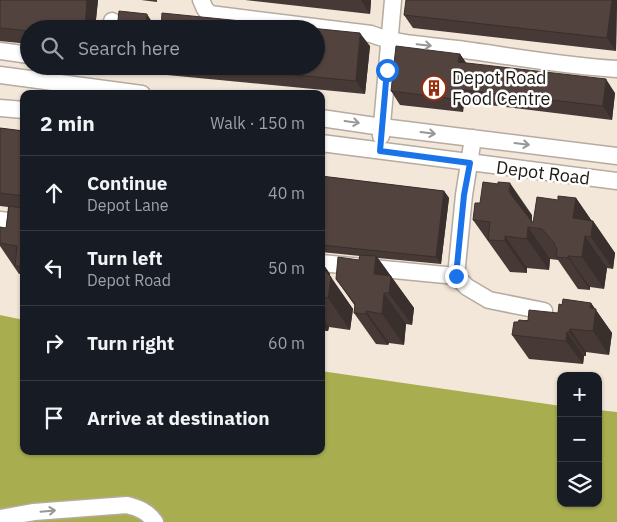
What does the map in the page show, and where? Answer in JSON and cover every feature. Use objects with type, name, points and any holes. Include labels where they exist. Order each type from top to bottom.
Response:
[{"type":"street","points":[[201,0],[204,9],[210,14],[258,20]]},
{"type":"street","points":[[380,151],[393,0]]},
{"type":"street","points":[[325,28],[371,34],[390,41],[583,67],[617,69]]},
{"type":"street","points":[[0,51],[20,54]]},
{"type":"street","points":[[0,75],[68,89],[83,90]]},
{"type":"street","points":[[0,108],[20,110]]},
{"type":"street","name":"Depot Road","points":[[325,119],[617,156]]},
{"type":"street","points":[[456,276],[464,195],[473,138]]},
{"type":"street","name":"Depot Road","points":[[325,144],[617,181]]},
{"type":"street","points":[[0,220],[20,222]]},
{"type":"street","points":[[325,263],[456,276],[467,287],[489,300],[544,311]]},
{"type":"street","points":[[0,518],[34,512],[127,505],[139,508],[150,515],[155,522]]},
{"type":"green space","points":[[0,315],[20,319],[20,455],[325,455],[325,372],[557,405],[557,507],[602,507],[602,410],[617,412],[617,522],[0,522]]},
{"type":"building","points":[[0,0],[87,0],[86,20],[20,20],[20,30],[0,28]]},
{"type":"building","points":[[406,0],[612,0],[607,38],[404,15]]},
{"type":"building","points":[[119,11],[147,14],[146,20],[118,20]]},
{"type":"building","points":[[162,13],[231,20],[162,20]]},
{"type":"building","points":[[325,29],[360,33],[356,81],[296,75],[325,75]]},
{"type":"building","points":[[396,46],[460,54],[458,62],[606,79],[603,106],[455,89],[454,99],[391,91]]},
{"type":"building","points":[[0,128],[20,130],[20,196],[0,193]]},
{"type":"building","points":[[325,176],[444,191],[436,257],[325,245]]},
{"type":"building","points":[[483,182],[510,183],[509,192],[533,223],[537,197],[558,200],[558,196],[576,198],[573,218],[593,221],[591,237],[585,236],[582,257],[556,257],[557,249],[555,244],[542,229],[528,227],[527,239],[505,236],[505,241],[488,240],[490,222],[473,220],[475,203],[480,203]]},
{"type":"building","points":[[9,206],[20,208],[20,267],[15,266],[17,246],[0,243],[0,227],[6,228]]},
{"type":"building","points":[[360,255],[376,256],[374,274],[391,276],[389,293],[384,293],[382,314],[366,311],[366,314],[354,313],[355,304],[336,279],[338,257],[359,260]]},
{"type":"building","points":[[325,270],[331,277],[328,298],[325,298]]},
{"type":"building","points":[[563,299],[591,303],[590,308],[596,309],[593,331],[570,329],[567,332],[566,341],[512,335],[514,322],[519,320],[528,321],[529,310],[558,313],[559,304],[562,305]]},
{"type":"place","name":"Depot Road Food Centre","points":[[434,88]]},
{"type":"route","points":[[387,70],[380,151],[470,163],[464,195],[456,276]]}]
